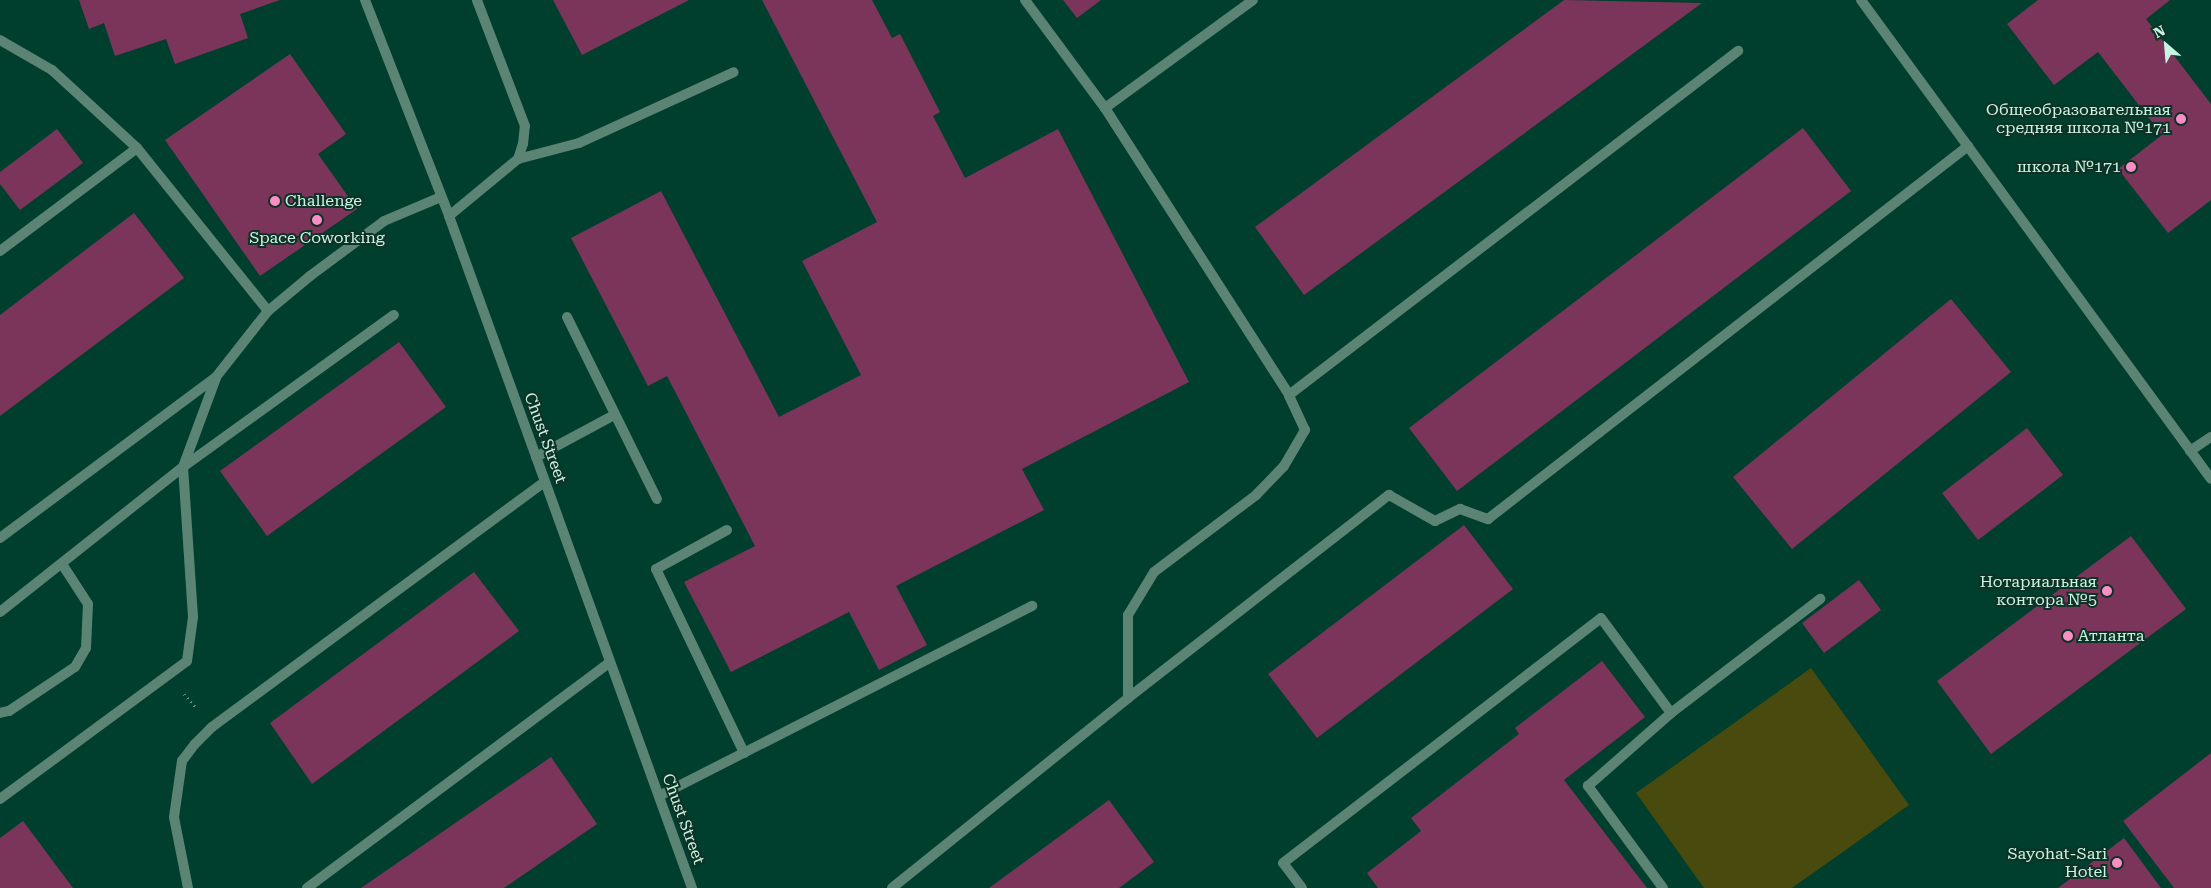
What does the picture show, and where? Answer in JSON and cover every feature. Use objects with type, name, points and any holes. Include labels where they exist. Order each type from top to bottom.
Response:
[{"type":"street","name":"Chust Street","points":[[365,0],[449,216],[609,664],[692,888]]},
{"type":"street","points":[[477,0],[525,126],[518,159]]},
{"type":"street","points":[[1026,0],[1105,108],[1289,395],[1305,430],[1284,466],[1256,495],[1154,572],[1128,615],[1128,698]]},
{"type":"street","points":[[1105,108],[1252,0]]},
{"type":"street","points":[[1861,0],[2211,479]]},
{"type":"street","points":[[0,40],[52,70],[137,148],[268,312]]},
{"type":"street","points":[[1289,395],[1738,51]]},
{"type":"street","points":[[449,216],[518,159],[578,143],[734,72]]},
{"type":"street","points":[[892,888],[1128,698],[1389,495],[1435,522],[1460,509],[1488,519],[1968,146]]},
{"type":"street","points":[[0,251],[137,148]]},
{"type":"street","points":[[0,538],[216,377],[268,312],[384,222],[441,196]]},
{"type":"street","points":[[0,612],[182,467],[394,315]]},
{"type":"street","points":[[567,317],[657,499]]},
{"type":"street","points":[[0,799],[169,677],[187,660],[193,617],[182,467],[216,377]]},
{"type":"street","points":[[536,457],[614,415]]},
{"type":"street","points":[[2190,451],[2211,437]]},
{"type":"street","points":[[188,888],[175,826],[176,787],[182,761],[212,727],[544,482]]},
{"type":"street","points":[[727,530],[656,569],[744,753]]},
{"type":"street","points":[[0,713],[9,711],[75,667],[86,648],[88,604],[62,564]]},
{"type":"street","points":[[1663,888],[1588,786],[1671,713],[1820,599]]},
{"type":"street","points":[[659,796],[1032,606]]},
{"type":"street","points":[[1302,888],[1283,863],[1601,618],[1671,713]]},
{"type":"street","points":[[307,888],[609,664]]},
{"type":"path","points":[[169,677],[212,727]]},
{"type":"shaded area","points":[[1811,668],[1909,805],[1792,888],[1704,888],[1636,793]]},
{"type":"building","points":[[79,0],[280,0],[240,14],[248,38],[175,64],[166,39],[115,56],[104,23],[89,29]]},
{"type":"building","points":[[553,0],[689,0],[582,55]]},
{"type":"building","points":[[762,0],[872,0],[892,38],[900,34],[940,112],[933,116],[965,178],[1058,129],[1189,382],[1022,469],[1044,510],[896,586],[927,645],[879,670],[849,612],[731,672],[684,582],[755,546],[667,376],[648,386],[571,238],[661,191],[779,417],[861,375],[802,261],[877,222]]},
{"type":"building","points":[[1063,0],[1101,0],[1077,18]]},
{"type":"building","points":[[1564,0],[1702,3],[1304,295],[1255,227]]},
{"type":"building","name":"Общеобразовательная средняя школа №171","points":[[2038,0],[2170,0],[2146,19],[2211,104],[2211,200],[2168,233],[2118,169],[2162,135],[2098,52],[2054,85],[2007,24]]},
{"type":"building","points":[[290,54],[346,134],[318,154],[357,209],[260,276],[165,140]]},
{"type":"building","points":[[1803,128],[1851,191],[1457,491],[1409,428]]},
{"type":"building","points":[[57,129],[83,163],[20,210],[0,184],[0,172]]},
{"type":"building","points":[[134,213],[184,278],[0,416],[0,315]]},
{"type":"building","points":[[1951,299],[2011,372],[1792,549],[1733,477]]},
{"type":"building","points":[[399,342],[446,407],[267,536],[220,471]]},
{"type":"building","points":[[2027,428],[2063,475],[1978,540],[1942,493]]},
{"type":"building","points":[[1464,525],[1513,589],[1317,738],[1268,674]]},
{"type":"building","points":[[2131,536],[2186,609],[1991,754],[1937,681]]},
{"type":"building","points":[[474,572],[519,631],[312,784],[270,723]]},
{"type":"building","points":[[1859,580],[1881,610],[1824,653],[1802,623]]},
{"type":"building","points":[[1602,661],[1645,717],[1564,780],[1647,888],[1378,888],[1367,873],[1421,831],[1411,818],[1519,734],[1515,728]]},
{"type":"building","points":[[2211,753],[2211,888],[2174,888],[2123,821]]},
{"type":"building","points":[[551,757],[597,824],[504,888],[361,888]]},
{"type":"building","points":[[1109,800],[1154,862],[1119,888],[989,888]]},
{"type":"building","points":[[23,821],[73,888],[0,888],[0,838]]},
{"type":"building","name":"Sayohat-Sari Hotel","points":[[2124,838],[2161,888],[2058,888]]},
{"type":"place","name":"Общеобразовательная средняя школа №171","points":[[2181,119]]},
{"type":"place","name":"школа №171","points":[[2131,167]]},
{"type":"place","name":"Challenge","points":[[275,201]]},
{"type":"place","name":"Space Coworking","points":[[317,220]]},
{"type":"place","name":"Нотариальная контора №5","points":[[2107,591]]},
{"type":"place","name":"Атланта","points":[[2068,636]]},
{"type":"place","name":"Sayohat-Sari Hotel","points":[[2117,863]]}]
